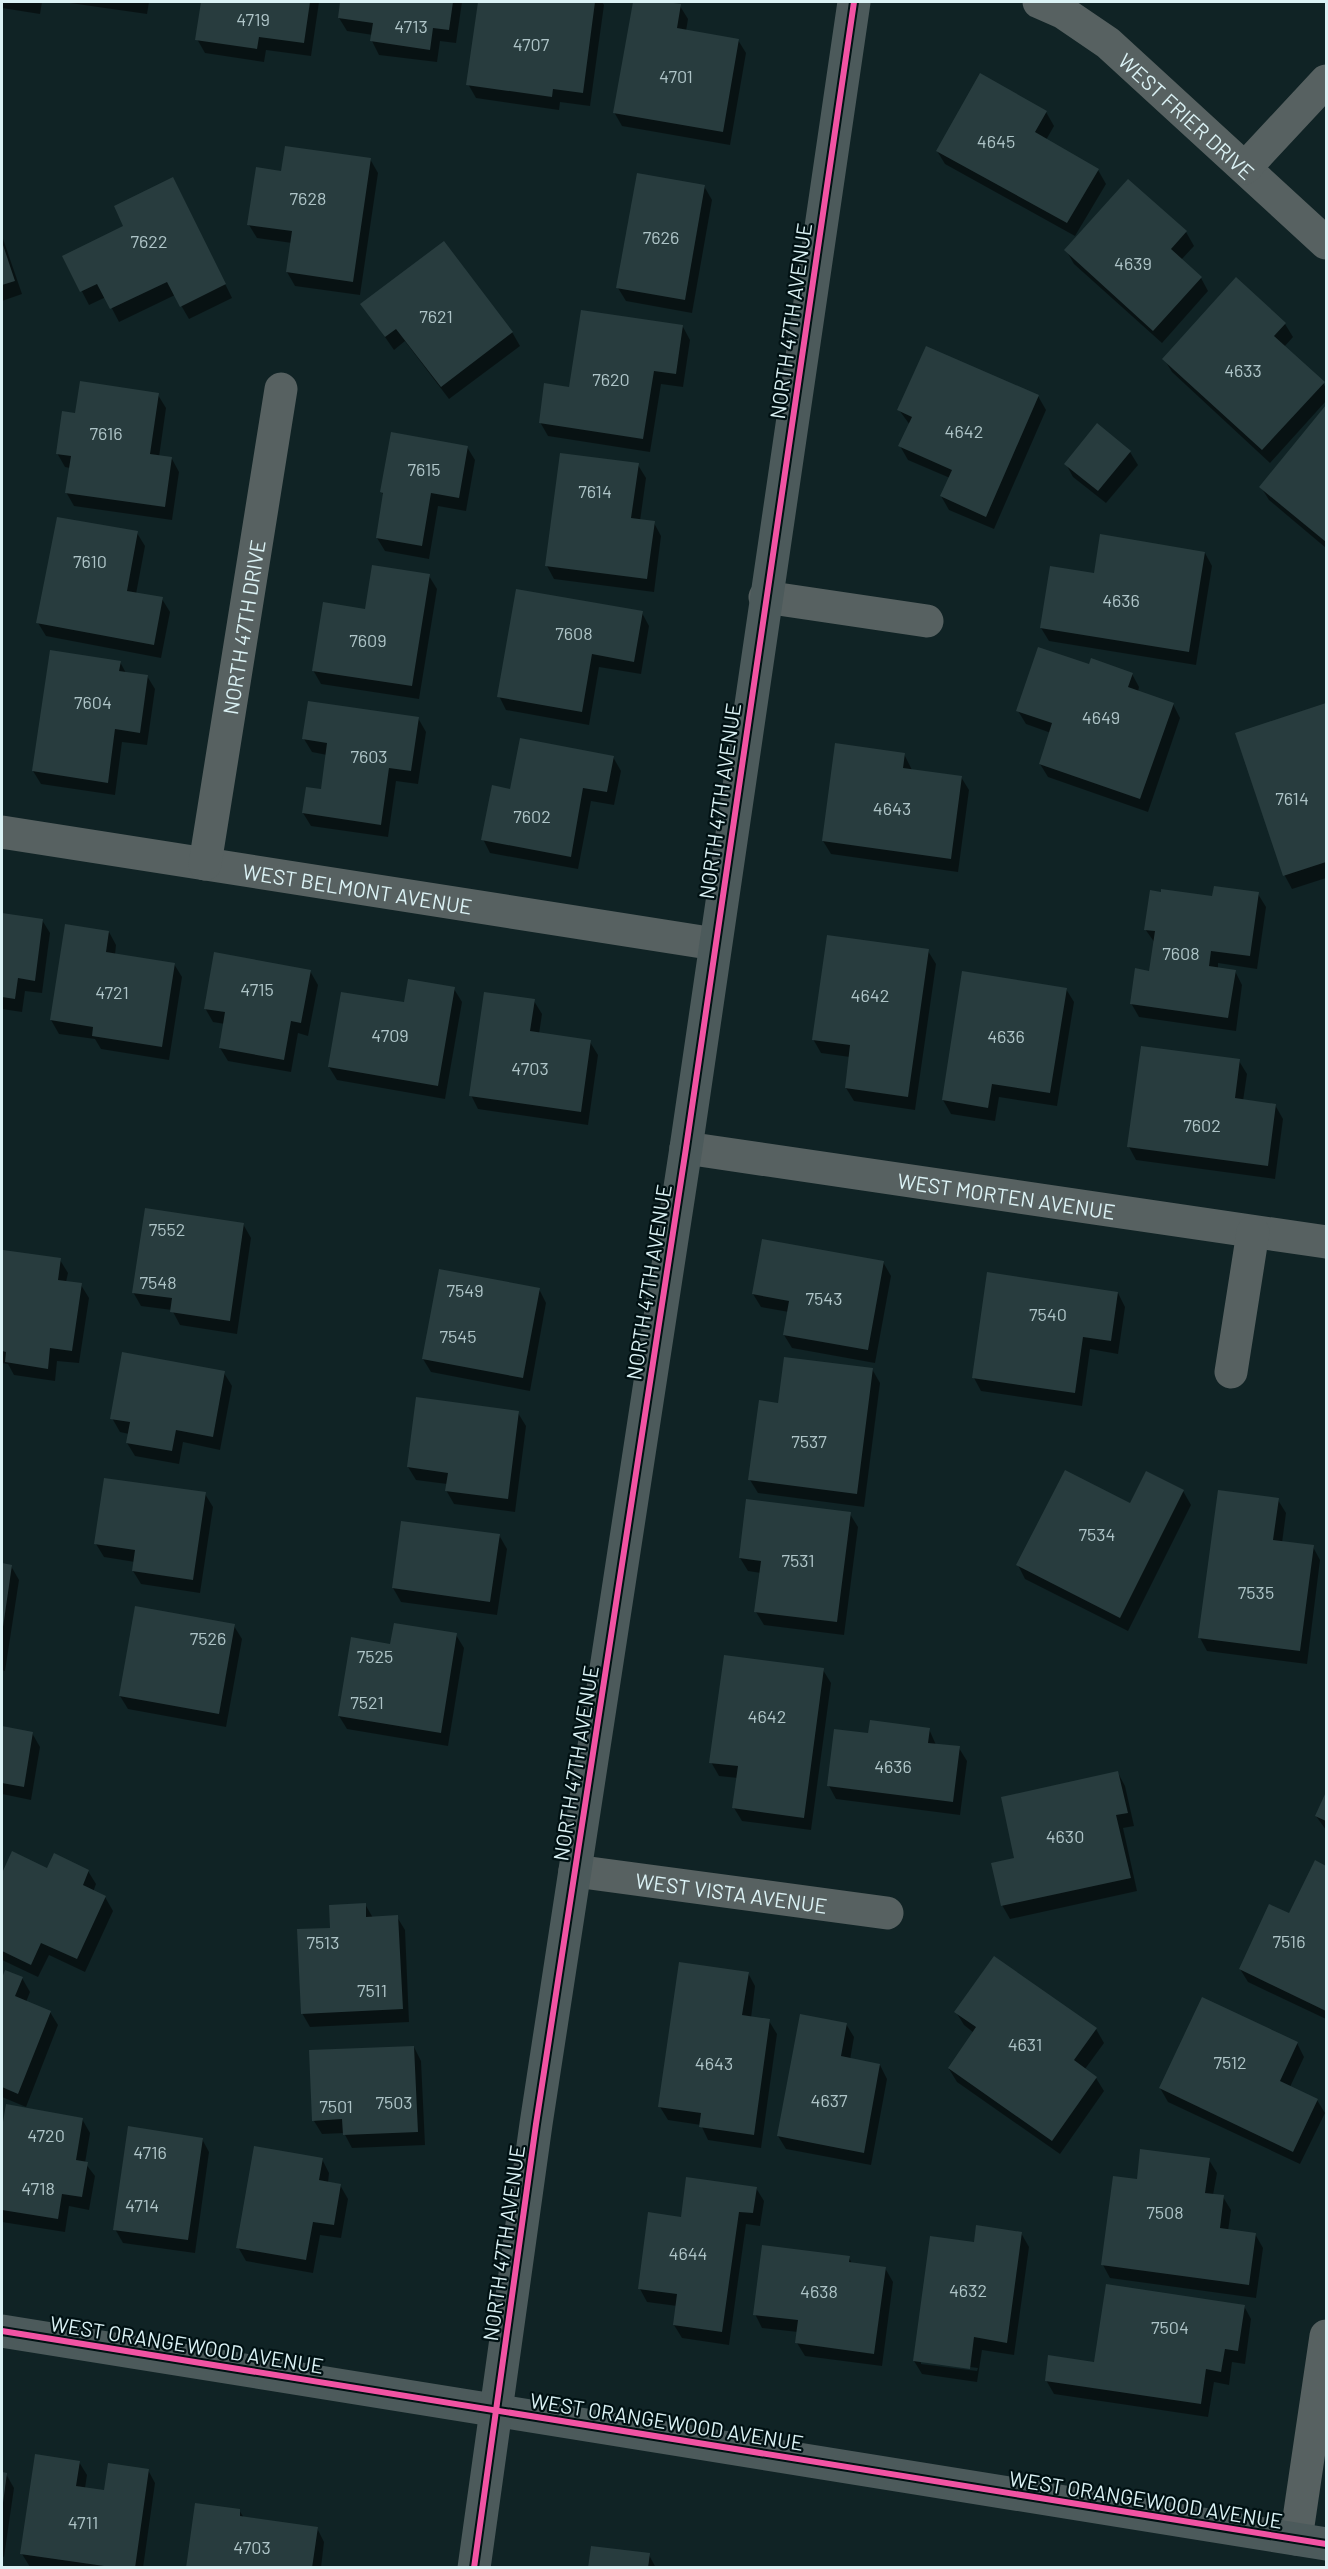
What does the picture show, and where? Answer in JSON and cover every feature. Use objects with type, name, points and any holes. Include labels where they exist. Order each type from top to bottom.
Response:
[{"type":"street","name":"NORTH 47TH AVENUE","points":[[474,2568],[575,1871],[686,1148],[854,2]]},
{"type":"street","name":"WEST FRIER DRIVE","points":[[1039,2],[1064,13],[1108,43],[1326,243]]},
{"type":"street","points":[[1245,168],[1326,81]]},
{"type":"street","name":"NORTH 47TH DRIVE","points":[[205,864],[281,389]]},
{"type":"street","points":[[765,597],[927,621]]},
{"type":"street","name":"WEST BELMONT AVENUE","points":[[2,832],[715,944]]},
{"type":"street","name":"WEST MORTEN AVENUE","points":[[686,1148],[1326,1242]]},
{"type":"street","points":[[1231,1372],[1253,1232]]},
{"type":"street","name":"WEST VISTA AVENUE","points":[[575,1871],[887,1913]]},
{"type":"street","name":"WEST ORANGEWOOD AVENUE","points":[[2,2331],[1311,2542]]},
{"type":"street","points":[[1311,2542],[1326,2336]]},
{"type":"building","points":[[201,2],[310,2],[304,43],[259,37],[257,49],[195,40]]},
{"type":"building","points":[[340,2],[453,2],[449,30],[433,28],[430,50],[370,41],[373,23],[338,18]]},
{"type":"building","points":[[478,2],[595,2],[583,93],[553,89],[552,97],[466,85]]},
{"type":"building","points":[[633,2],[681,4],[677,28],[739,39],[723,132],[613,113]]},
{"type":"building","points":[[980,73],[1047,111],[1035,132],[1099,169],[1067,223],[936,151]]},
{"type":"building","points":[[285,146],[371,158],[353,282],[286,272],[292,231],[247,225],[256,167],[281,171]]},
{"type":"building","points":[[637,173],[705,185],[685,300],[616,288]]},
{"type":"building","points":[[173,177],[226,284],[180,307],[167,282],[110,309],[97,284],[80,292],[62,256],[123,226],[114,206]]},
{"type":"building","points":[[1128,179],[1187,231],[1171,249],[1202,277],[1153,331],[1064,250]]},
{"type":"building","points":[[444,241],[513,332],[441,387],[396,329],[385,337],[360,304]]},
{"type":"building","points":[[2,242],[15,281],[2,285]]},
{"type":"building","points":[[1236,277],[1286,323],[1274,336],[1325,382],[1262,450],[1162,359]]},
{"type":"building","points":[[581,310],[683,325],[676,374],[654,371],[643,439],[539,423],[544,383],[569,387]]},
{"type":"building","points":[[926,346],[1039,395],[986,517],[940,496],[952,470],[898,446],[912,417],[897,410]]},
{"type":"building","points":[[80,381],[159,393],[150,454],[172,457],[165,507],[65,493],[71,456],[56,454],[62,411],[75,413]]},
{"type":"building","points":[[1326,405],[1326,542],[1259,487]]},
{"type":"building","points":[[1097,423],[1131,451],[1098,491],[1064,464]]},
{"type":"building","points":[[391,432],[468,446],[459,498],[431,493],[422,546],[376,538],[383,493],[380,492]]},
{"type":"building","points":[[560,453],[639,463],[631,518],[655,521],[647,579],[545,566]]},
{"type":"building","points":[[57,517],[138,531],[127,591],[163,597],[154,645],[36,623]]},
{"type":"building","points":[[1100,534],[1205,552],[1189,652],[1040,628],[1050,566],[1094,573]]},
{"type":"building","points":[[372,565],[430,574],[412,686],[312,671],[323,602],[365,609]]},
{"type":"building","points":[[516,589],[643,611],[634,662],[592,654],[582,712],[497,697]]},
{"type":"building","points":[[1038,647],[1089,664],[1091,658],[1133,673],[1128,687],[1174,703],[1140,799],[1039,764],[1052,723],[1016,711]]},
{"type":"building","points":[[50,650],[121,661],[119,671],[148,675],[140,733],[115,729],[108,783],[32,771]]},
{"type":"building","points":[[308,701],[419,717],[411,771],[389,768],[381,825],[302,813],[306,787],[321,789],[327,743],[302,739]]},
{"type":"building","points":[[1326,703],[1326,862],[1283,876],[1235,733]]},
{"type":"building","points":[[520,738],[614,756],[607,792],[583,788],[571,857],[481,840],[492,785],[510,789]]},
{"type":"building","points":[[835,743],[905,753],[903,768],[962,776],[951,859],[822,841]]},
{"type":"building","points":[[1214,886],[1259,892],[1250,956],[1211,951],[1209,966],[1236,970],[1228,1018],[1130,1004],[1135,968],[1149,971],[1155,931],[1144,930],[1150,890],[1161,892],[1161,889],[1212,896]]},
{"type":"building","points":[[2,913],[43,919],[35,981],[18,978],[15,999],[2,997]]},
{"type":"building","points":[[65,924],[109,931],[106,952],[175,963],[162,1047],[92,1036],[93,1027],[50,1020]]},
{"type":"building","points":[[827,935],[929,949],[908,1097],[845,1088],[850,1045],[812,1040]]},
{"type":"building","points":[[214,952],[311,970],[301,1023],[291,1021],[284,1060],[219,1048],[225,1012],[204,1009]]},
{"type":"building","points":[[962,971],[1067,988],[1050,1093],[992,1084],[988,1108],[942,1100]]},
{"type":"building","points":[[408,979],[455,987],[438,1086],[328,1067],[341,992],[404,1002]]},
{"type":"building","points":[[484,992],[535,999],[530,1031],[591,1040],[581,1112],[469,1096]]},
{"type":"building","points":[[1141,1046],[1240,1059],[1235,1098],[1276,1104],[1268,1166],[1127,1147]]},
{"type":"building","points":[[145,1208],[244,1223],[230,1321],[170,1312],[172,1298],[132,1293]]},
{"type":"building","points":[[762,1239],[884,1261],[868,1350],[783,1335],[789,1301],[752,1294]]},
{"type":"building","points":[[3,1250],[61,1258],[58,1280],[82,1283],[72,1351],[50,1348],[48,1369],[5,1362],[6,1352],[2,1351]]},
{"type":"building","points":[[439,1269],[540,1288],[523,1378],[422,1359]]},
{"type":"building","points":[[987,1272],[1118,1292],[1111,1341],[1083,1337],[1075,1393],[972,1378]]},
{"type":"building","points":[[122,1352],[225,1371],[213,1437],[176,1430],[172,1451],[126,1443],[130,1422],[110,1419]]},
{"type":"building","points":[[784,1357],[873,1368],[857,1494],[748,1480],[759,1400],[778,1403]]},
{"type":"building","points":[[416,1397],[519,1411],[508,1499],[445,1491],[448,1473],[407,1467]]},
{"type":"building","points":[[1065,1470],[1130,1503],[1146,1471],[1184,1490],[1120,1618],[1016,1565]]},
{"type":"building","points":[[104,1478],[206,1492],[193,1580],[132,1571],[135,1550],[94,1544]]},
{"type":"building","points":[[1218,1490],[1279,1498],[1273,1540],[1314,1545],[1300,1651],[1198,1638]]},
{"type":"building","points":[[746,1499],[851,1512],[837,1622],[754,1612],[761,1561],[739,1558]]},
{"type":"building","points":[[401,1521],[500,1534],[490,1602],[392,1588]]},
{"type":"building","points":[[2,1563],[12,1565],[3,1627],[2,1627]]},
{"type":"building","points":[[135,1606],[235,1624],[219,1714],[119,1696]]},
{"type":"building","points":[[394,1623],[457,1633],[441,1733],[338,1716],[351,1637],[390,1644]]},
{"type":"building","points":[[724,1655],[824,1668],[804,1818],[732,1808],[738,1766],[709,1763]]},
{"type":"building","points":[[870,1720],[930,1728],[928,1743],[960,1746],[953,1802],[827,1786],[834,1729],[868,1733]]},
{"type":"building","points":[[2,1726],[33,1732],[24,1787],[2,1783]]},
{"type":"building","points":[[1118,1771],[1128,1813],[1116,1815],[1131,1878],[1001,1906],[991,1863],[1014,1858],[1001,1797]]},
{"type":"building","points":[[1326,1792],[1326,1821],[1315,1816]]},
{"type":"building","points":[[12,1851],[47,1868],[54,1853],[89,1870],[83,1885],[106,1896],[77,1959],[41,1943],[31,1965],[2,1951],[2,1873]]},
{"type":"building","points":[[1315,1860],[1326,1866],[1326,2011],[1239,1969],[1269,1904],[1289,1913]]},
{"type":"building","points":[[366,1903],[366,1917],[398,1915],[403,2009],[301,2014],[297,1929],[330,1928],[329,1905]]},
{"type":"building","points":[[994,1956],[1097,2028],[1074,2060],[1097,2077],[1052,2141],[948,2068],[976,2027],[954,2012]]},
{"type":"building","points":[[679,1962],[749,1972],[742,2015],[770,2019],[754,2135],[699,2127],[701,2113],[658,2107]]},
{"type":"building","points":[[5,1970],[23,1977],[15,1996],[51,2011],[18,2094],[2,2087],[2,1978]]},
{"type":"building","points":[[1202,1997],[1298,2042],[1280,2081],[1318,2099],[1293,2152],[1159,2088]]},
{"type":"building","points":[[800,2014],[847,2023],[841,2056],[880,2064],[864,2153],[777,2136]]},
{"type":"building","points":[[414,2046],[418,2132],[343,2135],[342,2119],[312,2121],[309,2050]]},
{"type":"building","points":[[6,2104],[83,2118],[76,2160],[88,2162],[82,2197],[62,2194],[58,2219],[2,2210],[2,2128]]},
{"type":"building","points":[[128,2126],[203,2138],[188,2240],[113,2230]]},
{"type":"building","points":[[254,2146],[323,2158],[319,2180],[341,2184],[334,2225],[313,2222],[306,2260],[236,2248]]},
{"type":"building","points":[[1140,2149],[1210,2158],[1205,2193],[1224,2195],[1220,2228],[1256,2233],[1249,2285],[1101,2265],[1113,2176],[1137,2179]]},
{"type":"building","points":[[686,2177],[757,2187],[753,2213],[739,2212],[722,2332],[673,2325],[677,2294],[638,2289],[648,2212],[681,2217]]},
{"type":"building","points":[[976,2225],[1022,2232],[1007,2343],[974,2337],[970,2369],[913,2361],[930,2236],[974,2242]]},
{"type":"building","points":[[762,2245],[850,2256],[849,2262],[886,2267],[874,2354],[795,2343],[798,2320],[753,2315]]},
{"type":"building","points":[[1106,2284],[1245,2305],[1238,2351],[1225,2349],[1221,2372],[1206,2369],[1201,2404],[1045,2381],[1048,2355],[1094,2362]]},
{"type":"building","points":[[35,2454],[80,2461],[76,2486],[104,2490],[108,2463],[149,2469],[135,2568],[118,2568],[20,2554]]},
{"type":"building","points":[[2,2472],[7,2473],[3,2503],[2,2503]]},
{"type":"building","points":[[195,2503],[240,2509],[240,2516],[318,2527],[312,2568],[186,2568]]},
{"type":"building","points":[[591,2546],[650,2553],[648,2568],[588,2568]]},
{"type":"cycle path","points":[[474,2568],[536,2124],[686,1148],[854,2]]},
{"type":"cycle path","points":[[2,2331],[1326,2544]]}]
